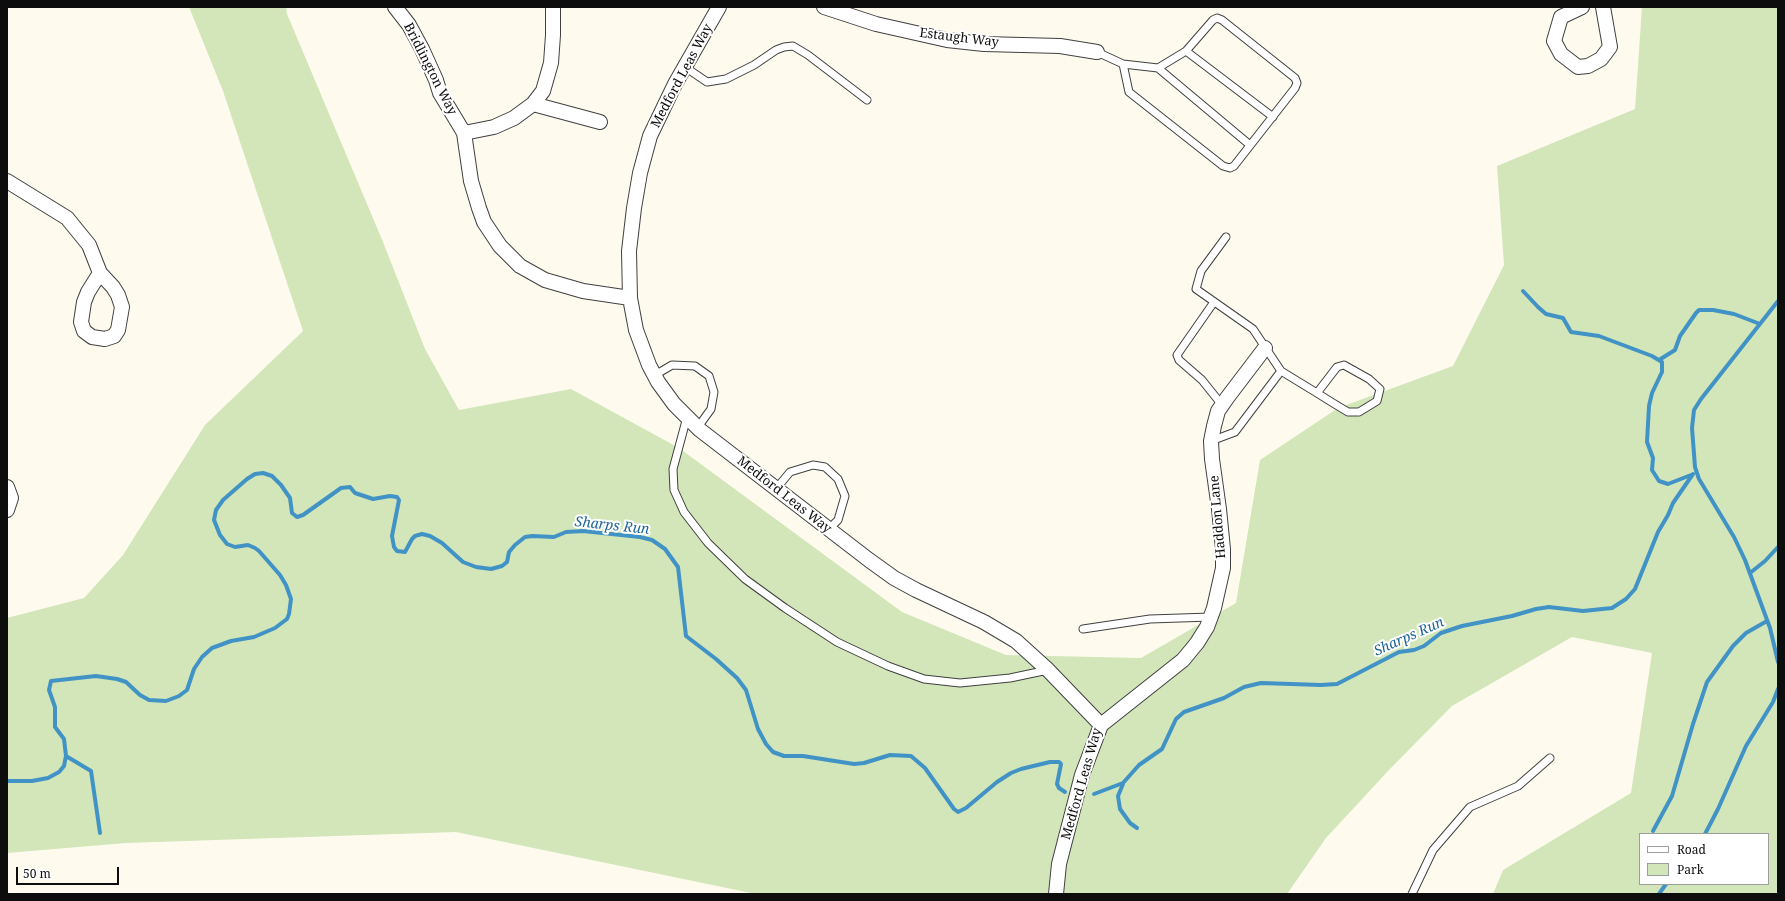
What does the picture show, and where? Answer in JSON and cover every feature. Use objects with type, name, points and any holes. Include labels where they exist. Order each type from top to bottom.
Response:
[{"type":"street","name":"Bridlington Way","points":[[395,7],[409,25],[422,49],[436,80],[440,93],[464,133],[471,180],[479,208],[492,234],[510,256],[532,273],[558,284],[583,291],[630,298]]},
{"type":"street","points":[[464,133],[499,125],[524,111],[533,104],[543,91],[548,77],[553,42],[553,7]]},
{"type":"street","name":"Medford Leas Way","points":[[719,7],[664,104],[650,136],[640,173],[631,229],[629,265],[630,298],[636,330],[655,375],[666,394],[698,427],[828,530],[894,578],[984,622],[1016,641],[1048,670],[1101,725],[1082,774],[1059,864],[1056,894]]},
{"type":"street","name":"Estaugh Way","points":[[824,7],[876,24],[947,40],[984,44],[1060,46],[1097,52]]},
{"type":"street","points":[[1582,7],[1561,17],[1554,41],[1561,54],[1578,67],[1588,66],[1601,59],[1610,47],[1603,7]]},
{"type":"street","points":[[533,104],[600,122]]},
{"type":"street","points":[[7,181],[66,218],[90,244],[100,273]]},
{"type":"street","name":"Haddon Lane","points":[[1101,725],[1183,660],[1197,643],[1210,617],[1220,588],[1223,568],[1223,549],[1211,441],[1218,411],[1265,348]]},
{"type":"street","points":[[7,487],[11,498],[7,510]]},
{"type":"lane","points":[[1123,64],[1129,92],[1223,166],[1230,168],[1234,166],[1273,117],[1295,88],[1297,83],[1295,78],[1222,20],[1217,18],[1213,20],[1186,52],[1158,68]]},
{"type":"lane","points":[[685,67],[708,82],[726,79],[754,66],[784,46],[793,46],[808,55],[867,100]]},
{"type":"lane","points":[[1097,52],[1123,64],[1158,68],[1250,145]]},
{"type":"lane","points":[[1186,52],[1273,117]]},
{"type":"lane","points":[[1226,237],[1201,271],[1196,289],[1253,329],[1281,370],[1316,393],[1348,412],[1358,412],[1377,401],[1380,389],[1369,379],[1344,365],[1337,367],[1316,393]]},
{"type":"lane","points":[[1214,302],[1177,355],[1179,360],[1202,380],[1222,405]]},
{"type":"lane","points":[[655,375],[672,365],[695,366],[709,376],[714,392],[710,409],[698,427]]},
{"type":"lane","points":[[1211,441],[1235,432],[1281,370]]},
{"type":"lane","points":[[687,417],[673,469],[674,490],[684,512],[708,544],[745,579],[785,608],[837,642],[888,666],[924,679],[960,683],[1010,678],[1048,670]]},
{"type":"lane","points":[[776,489],[790,472],[813,465],[825,467],[838,479],[845,496],[838,520],[828,530]]},
{"type":"lane","points":[[1083,629],[1150,620],[1210,617]]},
{"type":"lane","points":[[1412,894],[1433,850],[1470,807],[1518,786],[1550,758]]},
{"type":"green space","points":[[189,7],[286,7],[287,14],[383,242],[425,349],[459,410],[571,389],[679,448],[902,612],[1006,655],[1141,658],[1236,603],[1260,460],[1338,408],[1453,366],[1504,265],[1497,166],[1635,109],[1642,7],[1778,7],[1778,894],[1493,894],[1503,870],[1631,793],[1652,653],[1572,637],[1452,706],[1388,771],[1326,838],[1287,894],[756,894],[456,832],[126,843],[7,853],[7,618],[84,598],[123,555],[205,425],[303,331],[223,91]]},
{"type":"waterway","points":[[1523,291],[1546,314],[1563,318],[1571,332],[1599,336],[1652,356],[1662,362],[1662,372],[1652,393],[1649,406],[1647,442],[1653,458],[1652,470],[1659,481],[1668,484],[1691,475]]},
{"type":"waterway","name":"Sharps Run","points":[[1778,301],[1701,399],[1694,410],[1692,428],[1695,467],[1699,479],[1734,537],[1745,560],[1770,628],[1778,662]]},
{"type":"waterway","points":[[1659,360],[1675,350],[1680,336],[1699,310],[1713,310],[1734,314],[1760,324]]},
{"type":"waterway","name":"Sharps Run","points":[[7,781],[32,781],[48,778],[59,772],[64,766],[66,756],[64,739],[55,727],[55,707],[49,690],[51,681],[96,676],[117,679],[126,682],[140,695],[149,700],[166,701],[179,696],[187,690],[194,669],[202,657],[212,648],[231,641],[254,637],[275,628],[287,619],[291,599],[286,585],[280,575],[255,548],[248,545],[235,547],[227,544],[220,535],[214,520],[216,510],[223,500],[247,479],[255,474],[263,473],[272,476],[281,485],[290,498],[292,513],[297,517],[303,515],[341,488],[350,487],[355,493],[373,499],[390,496],[397,497],[399,500],[392,536],[394,547],[397,551],[405,552],[412,539],[415,536],[422,534],[430,536],[442,543],[463,562],[476,567],[491,569],[502,566],[507,562],[509,552],[525,537],[554,537],[566,532],[583,531],[640,537],[652,540],[665,549],[678,567],[686,636],[716,659],[737,678],[746,690],[758,729],[766,744],[773,752],[784,756],[803,756],[854,764],[864,763],[890,755],[911,756],[925,768],[954,809],[958,812],[966,808],[997,782],[1011,773],[1050,762],[1059,762],[1061,764],[1057,784],[1059,788],[1065,792]]},
{"type":"waterway","name":"Sharps Run","points":[[1094,794],[1123,783],[1139,765],[1162,749],[1176,719],[1184,712],[1224,698],[1244,687],[1261,683],[1321,685],[1337,684],[1399,652],[1414,650],[1424,646],[1441,633],[1462,626],[1549,607],[1583,611],[1612,608],[1626,599],[1635,589],[1658,532],[1673,503],[1693,474]]},
{"type":"waterway","points":[[1750,573],[1765,561],[1778,547]]},
{"type":"waterway","points":[[1653,831],[1672,796],[1707,682],[1733,646],[1746,633],[1767,621]]},
{"type":"waterway","points":[[1706,833],[1746,746],[1773,702],[1778,689]]},
{"type":"waterway","points":[[66,756],[91,771],[100,833]]},
{"type":"waterway","points":[[1123,784],[1118,796],[1120,809],[1130,823],[1137,828]]},
{"type":"waterway","points":[[1659,894],[1665,885]]}]
